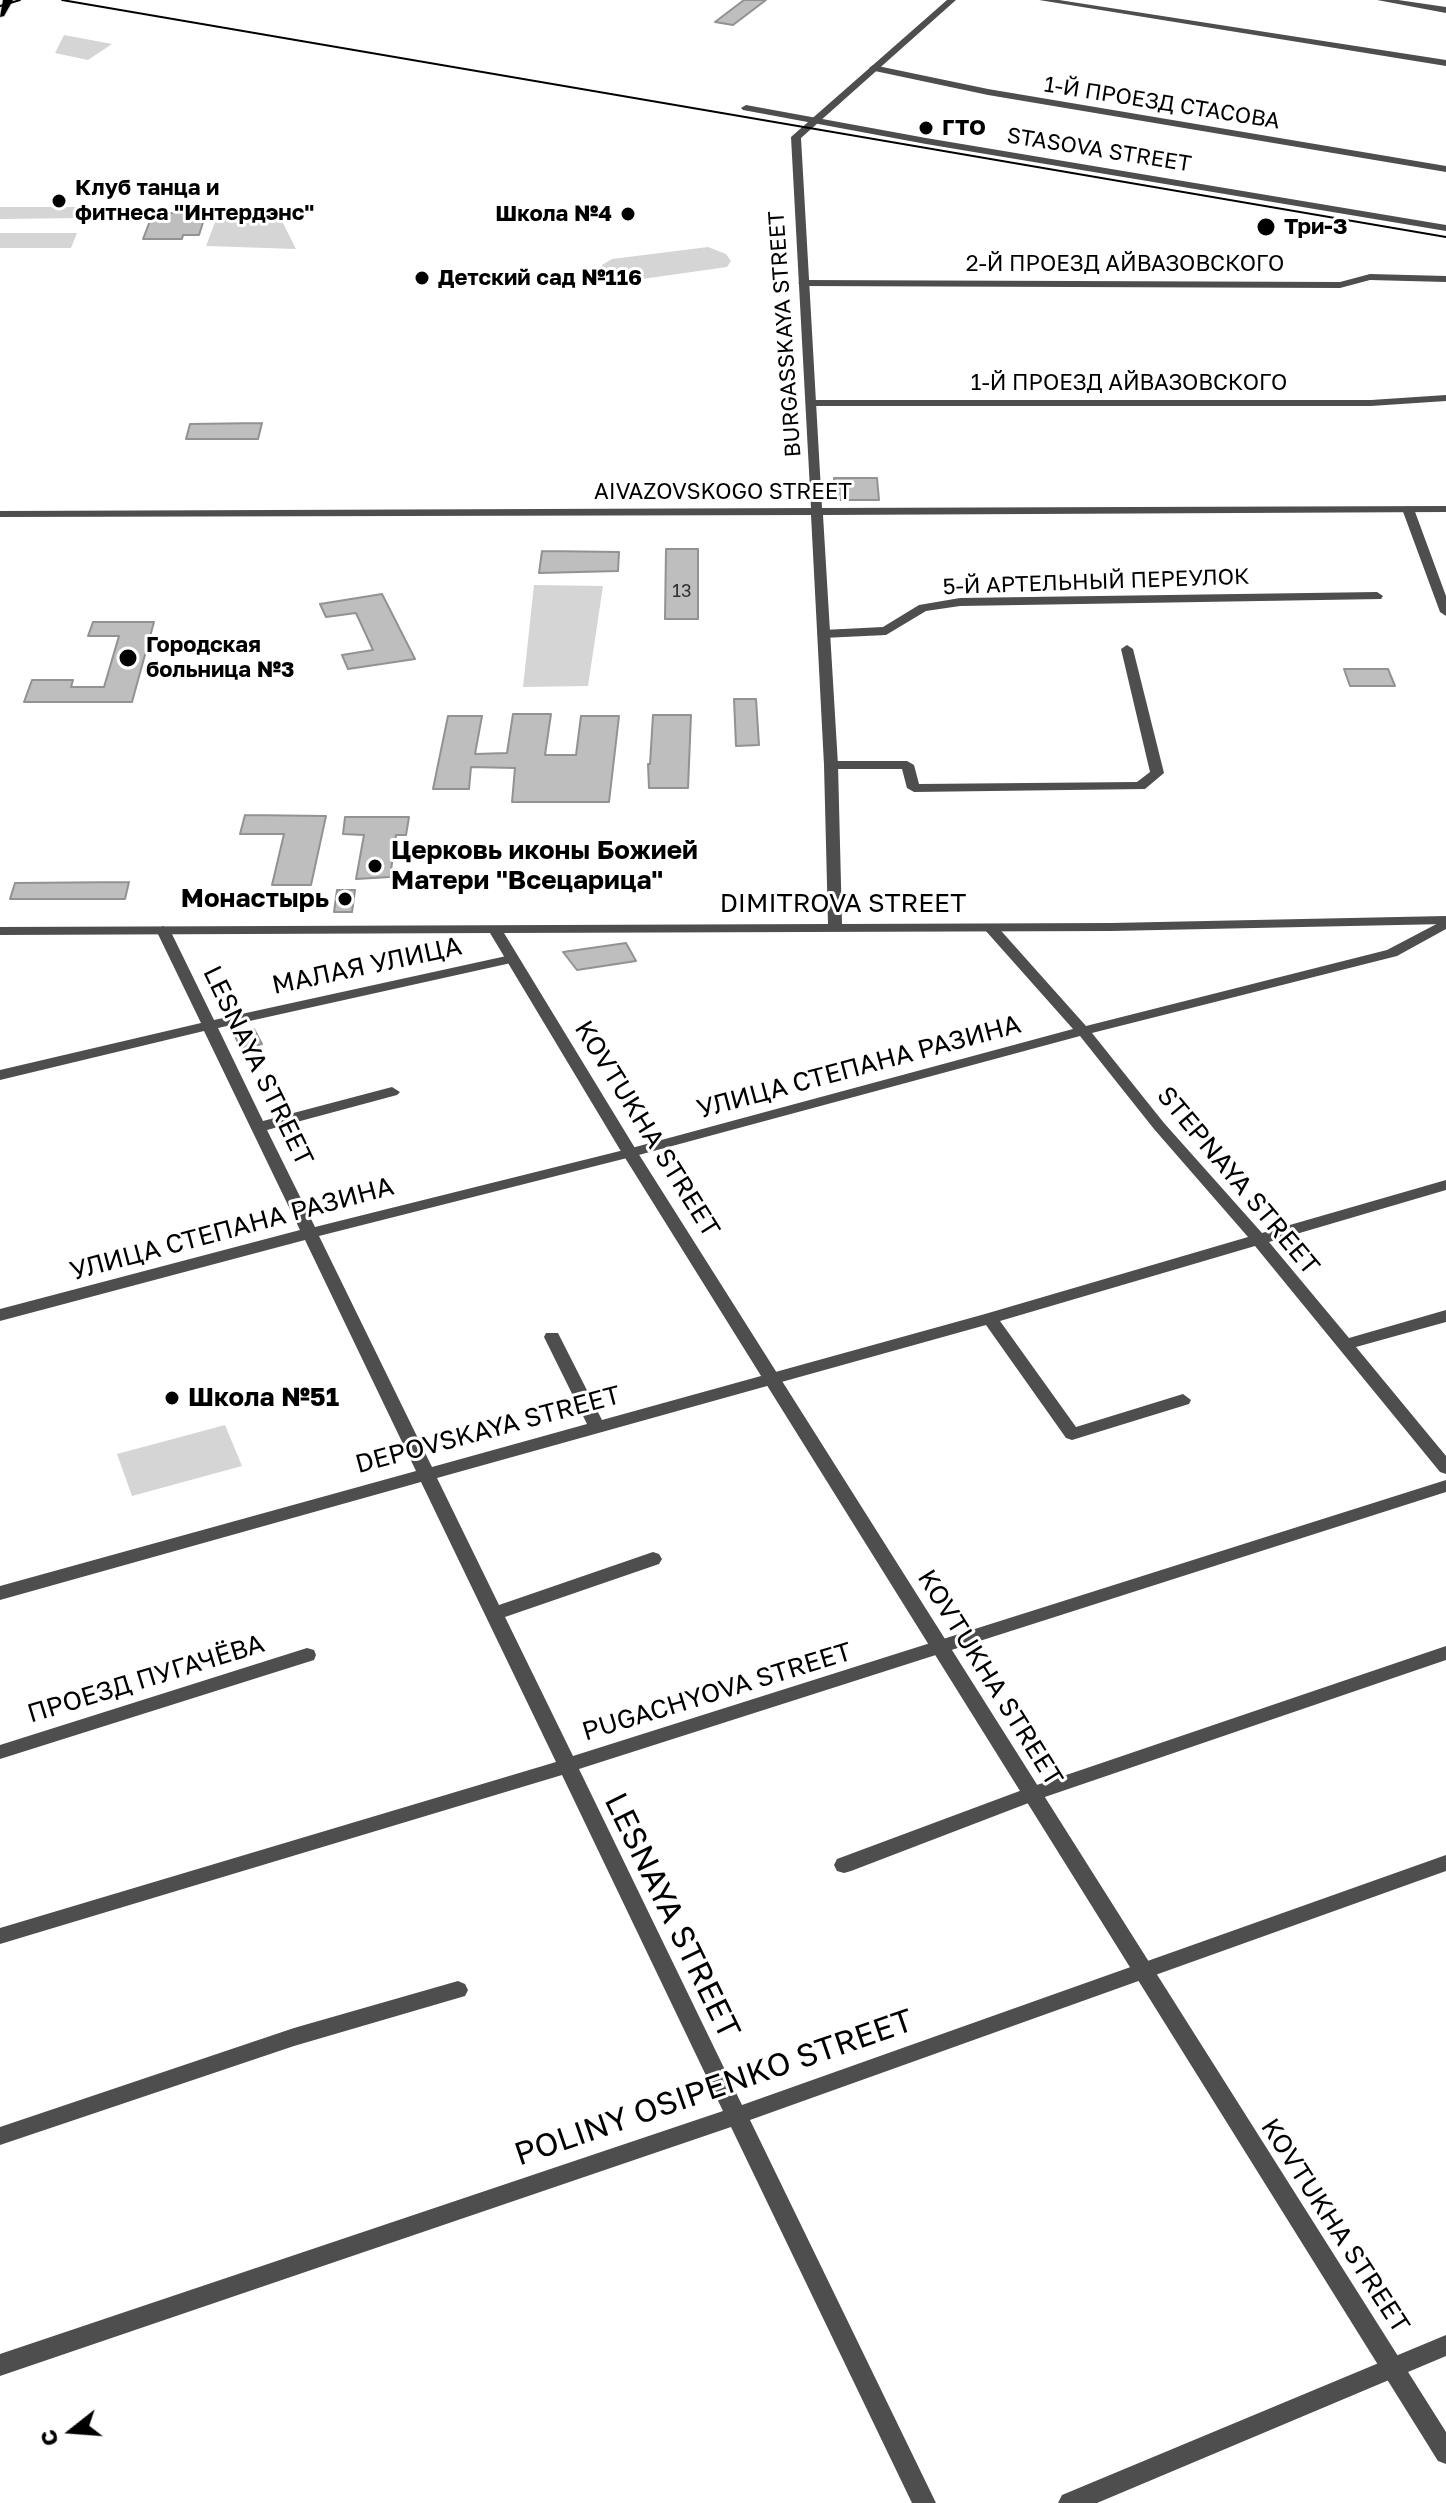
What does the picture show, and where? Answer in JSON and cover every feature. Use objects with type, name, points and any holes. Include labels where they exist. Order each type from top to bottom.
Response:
[{"type":"main road","points":[[0,14],[8,0]]},
{"type":"street","name":"BURGASSKAYA STREET","points":[[835,928],[831,765],[796,137],[952,0]]},
{"type":"street","points":[[1043,0],[1446,63]]},
{"type":"street","points":[[1381,0],[1446,10]]},
{"type":"street","name":"1-Й ПРОЕЗД СТАСОВА","points":[[873,68],[988,92],[1446,169]]},
{"type":"street","name":"STASOVA STREET","points":[[746,108],[1446,228]]},
{"type":"street","name":"2-Й ПРОЕЗД АЙВАЗОВСКОГО","points":[[803,283],[1340,285],[1370,277],[1446,279]]},
{"type":"street","name":"1-Й ПРОЕЗД АЙВАЗОВСКОГО","points":[[811,403],[1371,403],[1446,398]]},
{"type":"street","points":[[1408,509],[1439,577],[1446,612]]},
{"type":"street","name":"AIVAZOVSKOGO STREET","points":[[0,514],[1446,509]]},
{"type":"street","name":"5-Й АРТЕЛЬНЫЙ ПЕРЕУЛОК","points":[[823,634],[886,631],[923,608],[960,602],[1377,596]]},
{"type":"street","points":[[831,765],[907,765],[914,788],[1140,786],[1157,773],[1127,649]]},
{"type":"street","name":"DIMITROVA STREET","points":[[0,931],[990,927],[1446,921]]},
{"type":"street","name":"УЛИЦА СТЕПАНА РАЗИНА","points":[[0,1315],[1392,953],[1446,921]]},
{"type":"street","name":"STEPNAYA STREET","points":[[990,927],[1083,1031],[1446,1468]]},
{"type":"street","name":"KOVTUKHA STREET","points":[[494,929],[630,1153],[1446,2453]]},
{"type":"street","name":"LESNAYA STREET","points":[[163,930],[924,2503]]},
{"type":"street","name":"МАЛАЯ УЛИЦА","points":[[0,1075],[511,959]]},
{"type":"street","points":[[259,1127],[392,1092]]},
{"type":"street","name":"DEPOVSKAYA STREET","points":[[0,1593],[990,1318],[1446,1185]]},
{"type":"street","points":[[1345,1345],[1446,1316]]},
{"type":"street","points":[[990,1318],[1072,1434],[1183,1400]]},
{"type":"street","points":[[552,1337],[598,1428]]},
{"type":"street","name":"PUGACHYOVA STREET","points":[[0,1936],[566,1766],[1446,1486]]},
{"type":"street","points":[[493,1614],[653,1559]]},
{"type":"street","points":[[844,1865],[1032,1794],[1446,1653]]},
{"type":"street","name":"ПРОЕЗД ПУГАЧЁВА","points":[[0,1752],[307,1655]]},
{"type":"street","name":"POLINY OSIPENKO STREET","points":[[0,2365],[736,2116],[1446,1863]]},
{"type":"street","points":[[0,2136],[294,2037],[458,1990]]},
{"type":"street","points":[[1070,2503],[1446,2345]]},
{"type":"shaded area","points":[[64,35],[112,44],[88,60],[55,53]]},
{"type":"shaded area","points":[[0,207],[89,207],[84,218],[0,219]]},
{"type":"shaded area","points":[[220,209],[277,211],[296,249],[206,246]]},
{"type":"shaded area","points":[[0,233],[77,233],[71,248],[0,248]]},
{"type":"shaded area","points":[[708,247],[726,254],[731,261],[727,267],[621,282],[600,273],[602,265],[612,259]]},
{"type":"shaded area","points":[[534,585],[603,586],[588,686],[523,687]]},
{"type":"shaded area","points":[[225,1425],[242,1466],[132,1496],[117,1454]]},
{"type":"building","points":[[744,0],[766,0],[733,25],[715,22]]},
{"type":"building","points":[[153,213],[206,213],[199,235],[183,235],[182,239],[143,239]]},
{"type":"building","points":[[262,423],[258,439],[186,439],[190,424]]},
{"type":"building","points":[[834,478],[877,478],[879,500],[841,500],[835,497]]},
{"type":"building","points":[[666,549],[698,549],[698,619],[665,619]]},
{"type":"building","points":[[542,551],[619,552],[618,571],[539,573]]},
{"type":"building","points":[[382,594],[415,659],[348,669],[342,655],[373,650],[356,613],[326,617],[320,604]]},
{"type":"building","name":"Городская больница №3","points":[[93,622],[154,622],[132,702],[24,702],[32,680],[73,680],[71,687],[104,687],[119,636],[88,636]]},
{"type":"building","points":[[1344,669],[1388,669],[1395,686],[1350,686]]},
{"type":"building","points":[[734,699],[756,699],[759,745],[736,746]]},
{"type":"building","points":[[513,714],[551,714],[545,755],[576,755],[581,716],[619,716],[609,802],[512,802],[515,768],[471,767],[469,789],[433,789],[448,716],[482,716],[475,754],[507,753]]},
{"type":"building","points":[[653,715],[691,715],[688,788],[649,788]]},
{"type":"building","points":[[245,815],[326,816],[311,885],[272,885],[284,834],[240,834]]},
{"type":"building","points":[[345,817],[409,817],[406,835],[396,835],[390,877],[356,879],[364,835],[343,834]]},
{"type":"building","points":[[129,882],[125,899],[10,899],[15,883]]},
{"type":"building","name":"Монастырь","points":[[337,890],[355,890],[352,912],[334,912]]},
{"type":"building","points":[[626,943],[636,961],[577,970],[563,952]]},
{"type":"building","points":[[254,1029],[262,1044],[241,1049],[234,1034]]},
{"type":"tram line","points":[[0,6],[20,0]]},
{"type":"tram line","points":[[62,0],[1446,237]]},
{"type":"place","name":"ГТО","points":[[926,128]]},
{"type":"place","name":"Клуб танца и фитнеса \"Интердэнс\"","points":[[59,201]]},
{"type":"place","name":"Школа №4","points":[[628,214]]},
{"type":"place","name":"Три-З","points":[[1266,227]]},
{"type":"place","name":"Детский сад №116","points":[[422,278]]},
{"type":"place","name":"Городская больница №3","points":[[128,658]]},
{"type":"place","name":"Церковь иконы Божией Матери \"Всецарица\"","points":[[375,866]]},
{"type":"place","name":"Монастырь","points":[[345,899]]},
{"type":"place","name":"Школа №51","points":[[172,1398]]}]
